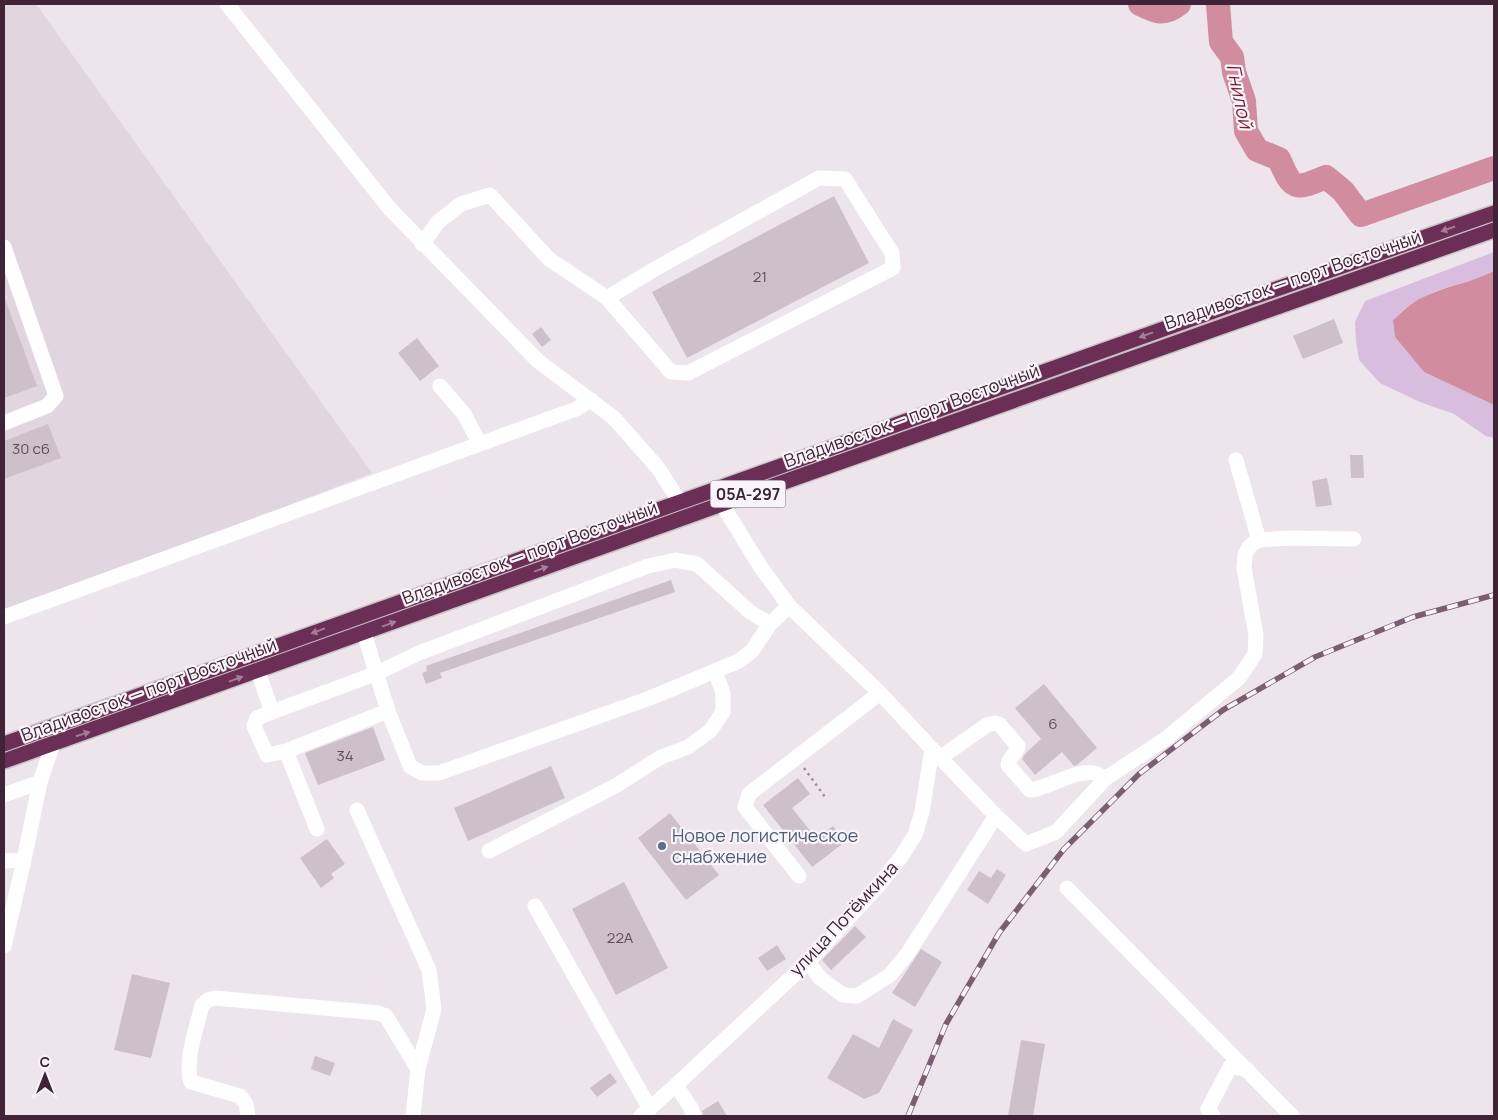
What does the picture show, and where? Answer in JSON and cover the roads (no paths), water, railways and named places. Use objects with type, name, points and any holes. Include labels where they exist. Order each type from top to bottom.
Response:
[{"type":"highway","name":"Владивосток — порт Восточный","points":[[4,744],[1494,213]]},
{"type":"highway","name":"Владивосток — порт Восточный","points":[[4,762],[722,504],[1494,230]]},
{"type":"street","points":[[227,4],[390,209],[538,361],[614,418],[658,468],[680,502]]},
{"type":"street","points":[[422,244],[438,222],[461,204],[490,195],[549,259],[607,298],[672,372],[688,373],[893,268],[892,252],[845,179],[819,178],[653,270],[607,298]]},
{"type":"street","points":[[4,247],[56,396],[48,406],[4,423]]},
{"type":"street","points":[[440,386],[464,414],[480,444]]},
{"type":"street","points":[[4,618],[576,409],[591,400]]},
{"type":"street","points":[[1236,460],[1259,540]]},
{"type":"street","points":[[722,504],[760,566],[789,606],[880,693],[936,754],[1026,844],[1056,832],[1106,778],[1164,740],[1239,678],[1255,654],[1256,635],[1244,568],[1245,554],[1249,547],[1259,540],[1292,538],[1354,539]]},
{"type":"street","points":[[388,711],[286,752],[267,755],[254,726],[257,718],[375,674],[419,653],[648,566],[675,560],[697,564],[750,612],[770,624]]},
{"type":"street","points":[[364,632],[375,674],[410,766],[422,773],[439,773],[650,698],[715,672],[738,661],[752,651],[770,624],[789,606]]},
{"type":"street","points":[[258,671],[272,712]]},
{"type":"street","points":[[489,851],[617,785],[661,757],[688,747],[710,732],[723,712],[723,693],[715,672]]},
{"type":"street","points":[[799,876],[745,807],[749,794],[797,759],[880,693]]},
{"type":"street","points":[[936,754],[987,725],[995,723],[1000,724],[1018,746],[1008,765],[1030,790],[1039,789],[1083,774],[1094,773],[1106,778]]},
{"type":"street","points":[[4,946],[40,782],[53,744]]},
{"type":"street","points":[[286,752],[317,829]]},
{"type":"street","name":"улица Потёмкина","points":[[646,1112],[808,962],[878,886],[901,857],[915,835],[936,754]]},
{"type":"street","points":[[4,795],[40,782]]},
{"type":"street","points":[[357,810],[429,970],[434,1010],[418,1069],[413,1116]]},
{"type":"street","points":[[808,962],[820,978],[843,995],[857,996],[890,975],[908,953],[996,816]]},
{"type":"street","points":[[4,861],[24,860]]},
{"type":"street","points":[[1067,888],[1292,1116]]},
{"type":"street","points":[[535,906],[646,1112]]},
{"type":"street","points":[[248,1116],[246,1104],[240,1096],[191,1082],[188,1073],[190,1060],[202,1005],[208,1000],[215,998],[378,1013],[386,1016],[418,1069]]},
{"type":"street","points":[[1207,1114],[1230,1067],[1247,1070]]},
{"type":"street","points":[[676,1085],[694,1116]]},
{"type":"waterway","name":"Гнилой","points":[[1140,4],[1160,12],[1174,8],[1179,4]]},
{"type":"waterway","name":"Гнилой","points":[[1218,4],[1221,42],[1232,57],[1234,72],[1244,101],[1246,131],[1257,150],[1279,159],[1288,177],[1296,185],[1308,184],[1326,177],[1343,191],[1361,215],[1494,168]]},
{"type":"railway","points":[[908,1116],[946,1024],[999,933],[1064,849],[1139,774],[1223,710],[1315,657],[1413,617],[1494,595]]},
{"type":"place","name":"Новое логистическое снабжение","points":[[662,846]]}]
